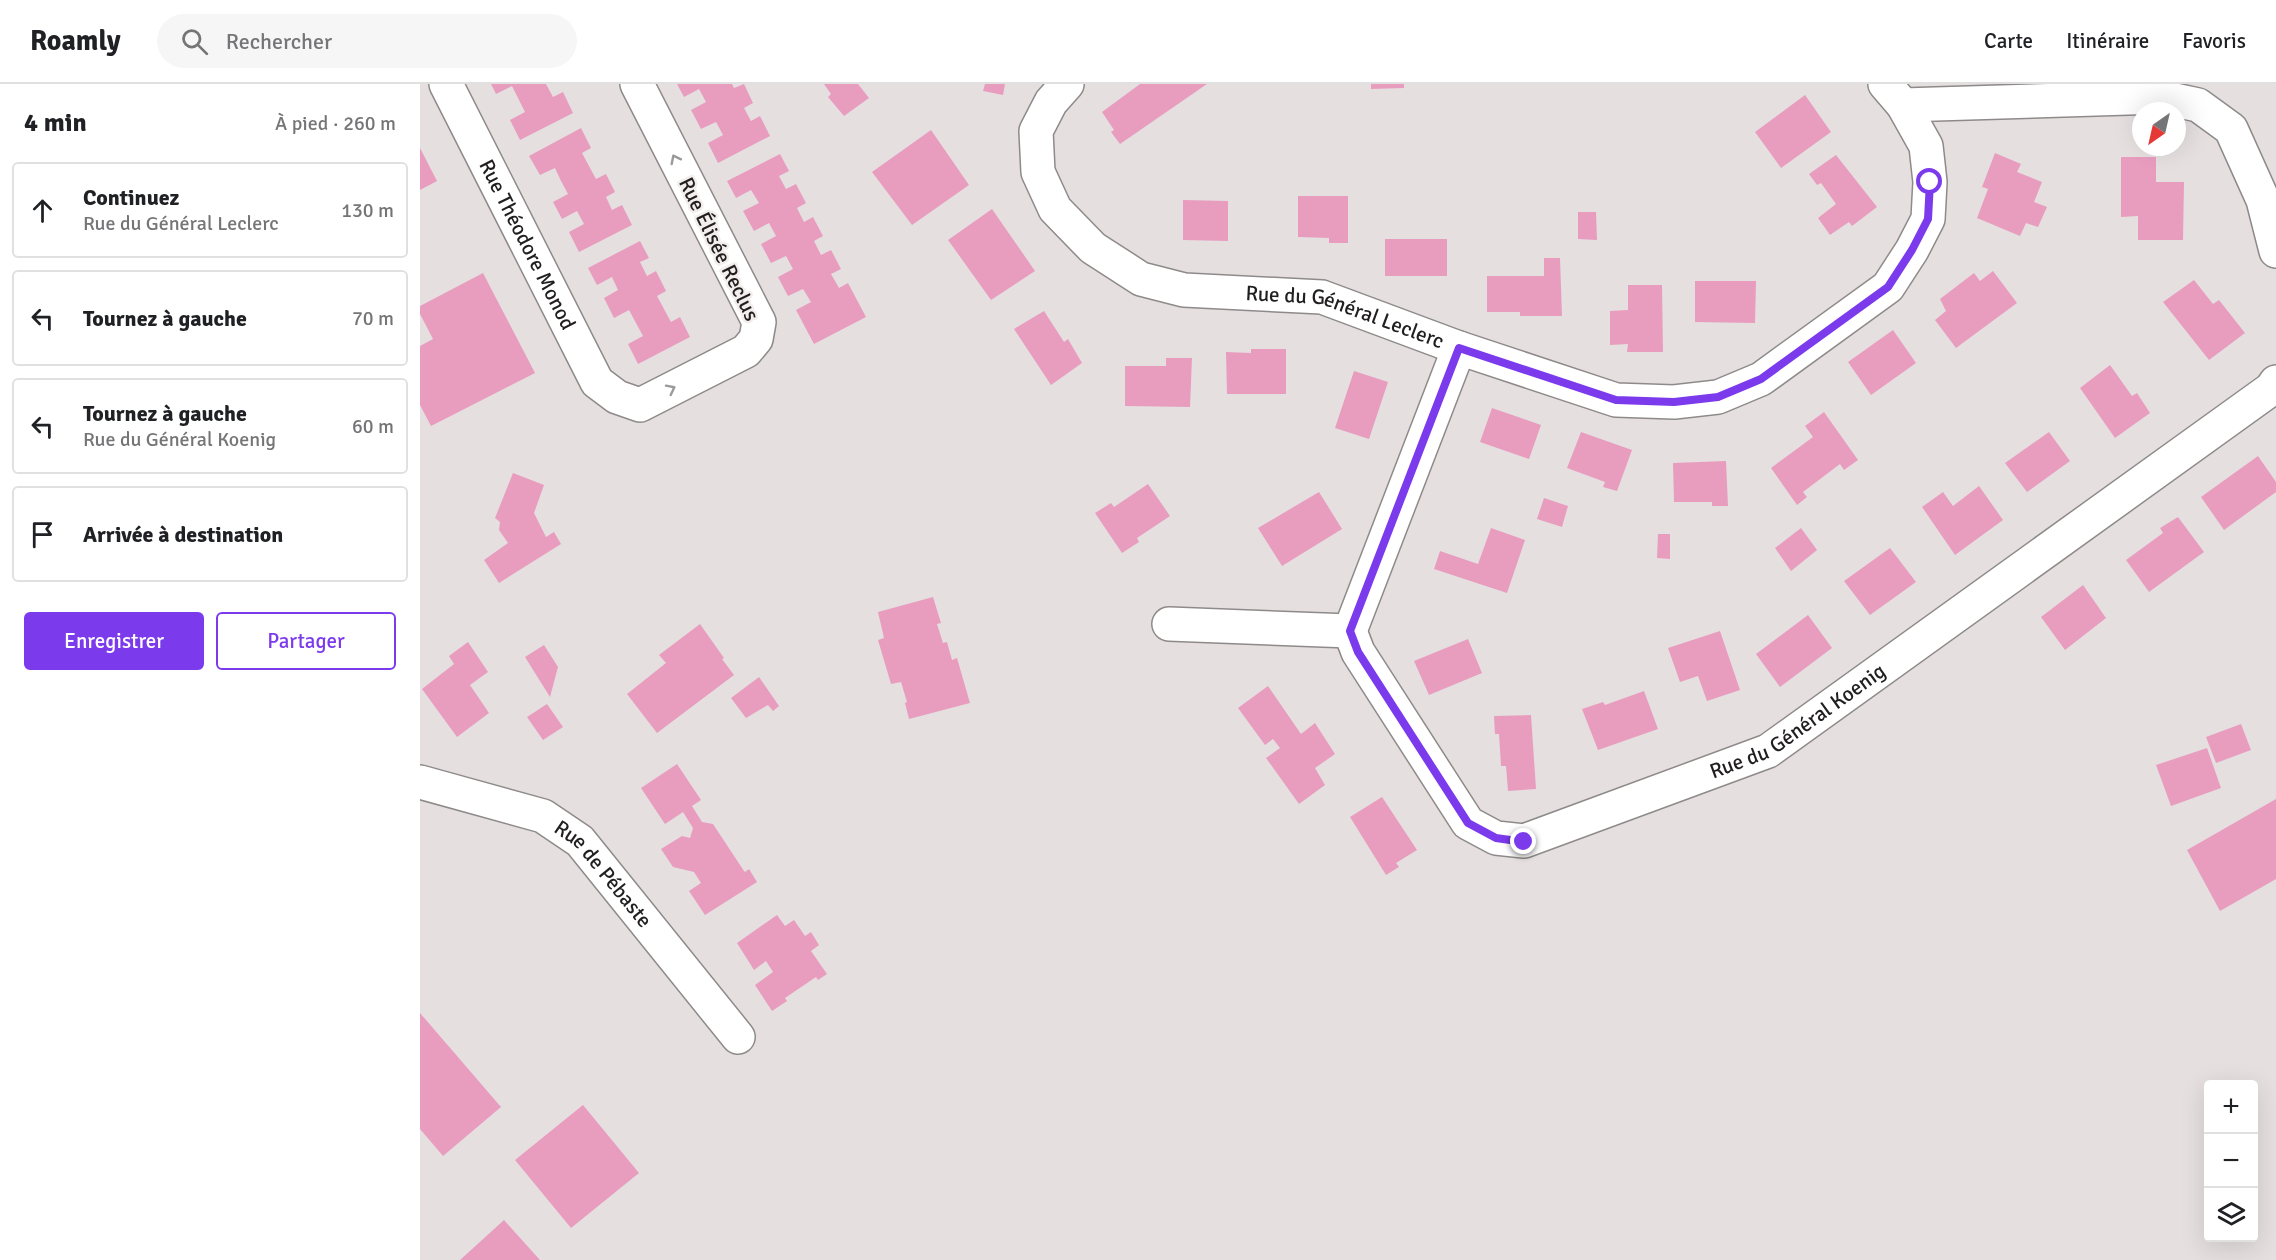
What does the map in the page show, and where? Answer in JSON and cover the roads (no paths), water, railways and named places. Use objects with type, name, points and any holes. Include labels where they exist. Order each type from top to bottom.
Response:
[{"type":"street","name":"Rue Théodore Monod","points":[[447,84],[597,382],[617,398]]},
{"type":"street","name":"Rue Élisée Reclus","points":[[617,398],[640,405],[746,351],[756,339],[759,322],[637,84]]},
{"type":"street","name":"Rue du Général Leclerc","points":[[1067,84],[1051,102],[1036,131],[1038,172],[1055,209],[1093,249],[1141,279],[1184,290],[1322,297],[1459,348],[1616,400],[1674,402],[1718,397],[1761,379],[1888,287],[1928,219],[1930,182],[1926,146],[1894,94]]},
{"type":"street","points":[[1894,94],[2161,97],[2198,105],[2231,129],[2269,197],[2276,251]]},
{"type":"street","points":[[1169,624],[1350,631],[1459,348]]},
{"type":"street","name":"Rue du Général Koenig","points":[[1350,631],[1358,652],[1468,823],[1496,838],[1524,842],[1768,751],[2271,389],[2276,382]]},
{"type":"street","name":"Rue de Pébaste","points":[[420,782],[543,816],[580,841],[738,1037]]}]
